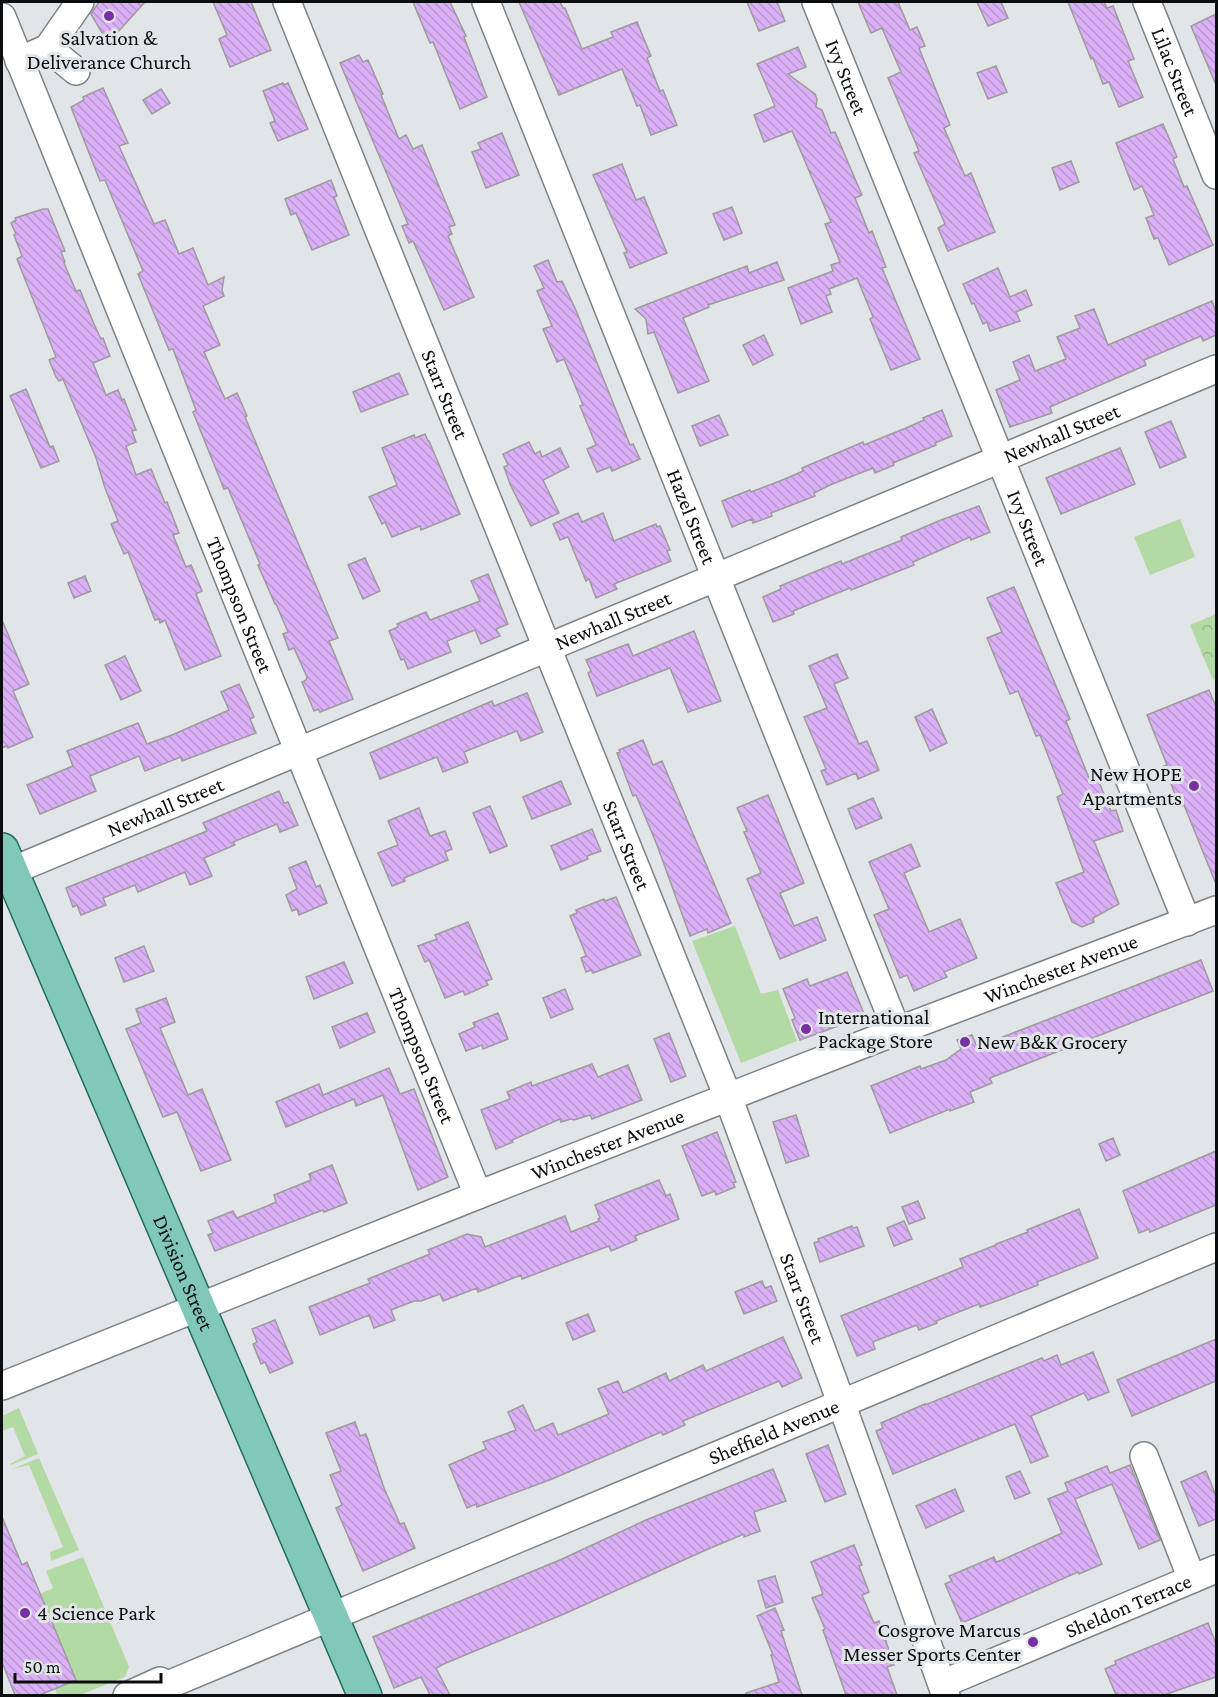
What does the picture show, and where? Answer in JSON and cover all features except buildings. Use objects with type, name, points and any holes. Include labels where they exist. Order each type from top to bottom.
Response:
[{"type":"main road","name":"Division Street","points":[[4,866],[365,1695]]},
{"type":"street","points":[[20,61],[48,48],[80,2]]},
{"type":"street","name":"Starr Street","points":[[287,2],[728,1097],[842,1404],[944,1690]]},
{"type":"street","name":"Hazel Street","points":[[486,2],[897,1031]]},
{"type":"street","name":"Ivy Street","points":[[816,2],[1187,922]]},
{"type":"street","name":"Lilac Street","points":[[1147,2],[1216,175]]},
{"type":"street","name":"Thompson Street","points":[[2,17],[478,1195]]},
{"type":"street","points":[[48,48],[76,71]]},
{"type":"street","name":"Newhall Street","points":[[4,866],[547,649],[716,576],[1216,369]]},
{"type":"street","name":"Winchester Avenue","points":[[2,1386],[478,1195],[897,1031],[1216,910]]},
{"type":"street","name":"Sheffield Avenue","points":[[127,1695],[331,1618],[1216,1247]]},
{"type":"street","points":[[1144,1456],[1192,1579]]},
{"type":"street","name":"Sheldon Terrace","points":[[944,1690],[1216,1569]]},
{"type":"green space","points":[[1180,519],[1195,557],[1150,575],[1134,537]]},
{"type":"green space","points":[[1216,614],[1216,678],[1213,680],[1190,625]]},
{"type":"green space","points":[[735,926],[761,994],[778,990],[797,1041],[741,1063],[692,941]]},
{"type":"green space","points":[[19,1408],[38,1454],[11,1465],[25,1456],[13,1427],[2,1431],[2,1416]]},
{"type":"green space","points":[[39,1458],[79,1550],[51,1561],[50,1552],[63,1547],[29,1465],[12,1469]]},
{"type":"green space","points":[[83,1557],[129,1667],[125,1677],[80,1695],[57,1695],[55,1689],[76,1680],[40,1594],[53,1588],[46,1571]]},
{"type":"place","name":"Salvation & Deliverance Church","points":[[109,16]]},
{"type":"place","name":"New HOPE Apartments","points":[[1194,786]]},
{"type":"place","name":"International Package Store","points":[[806,1029]]},
{"type":"place","name":"New B&K Grocery","points":[[965,1042]]},
{"type":"place","name":"4 Science Park","points":[[25,1613]]},
{"type":"place","name":"Cosgrove Marcus Messer Sports Center","points":[[1033,1642]]}]
